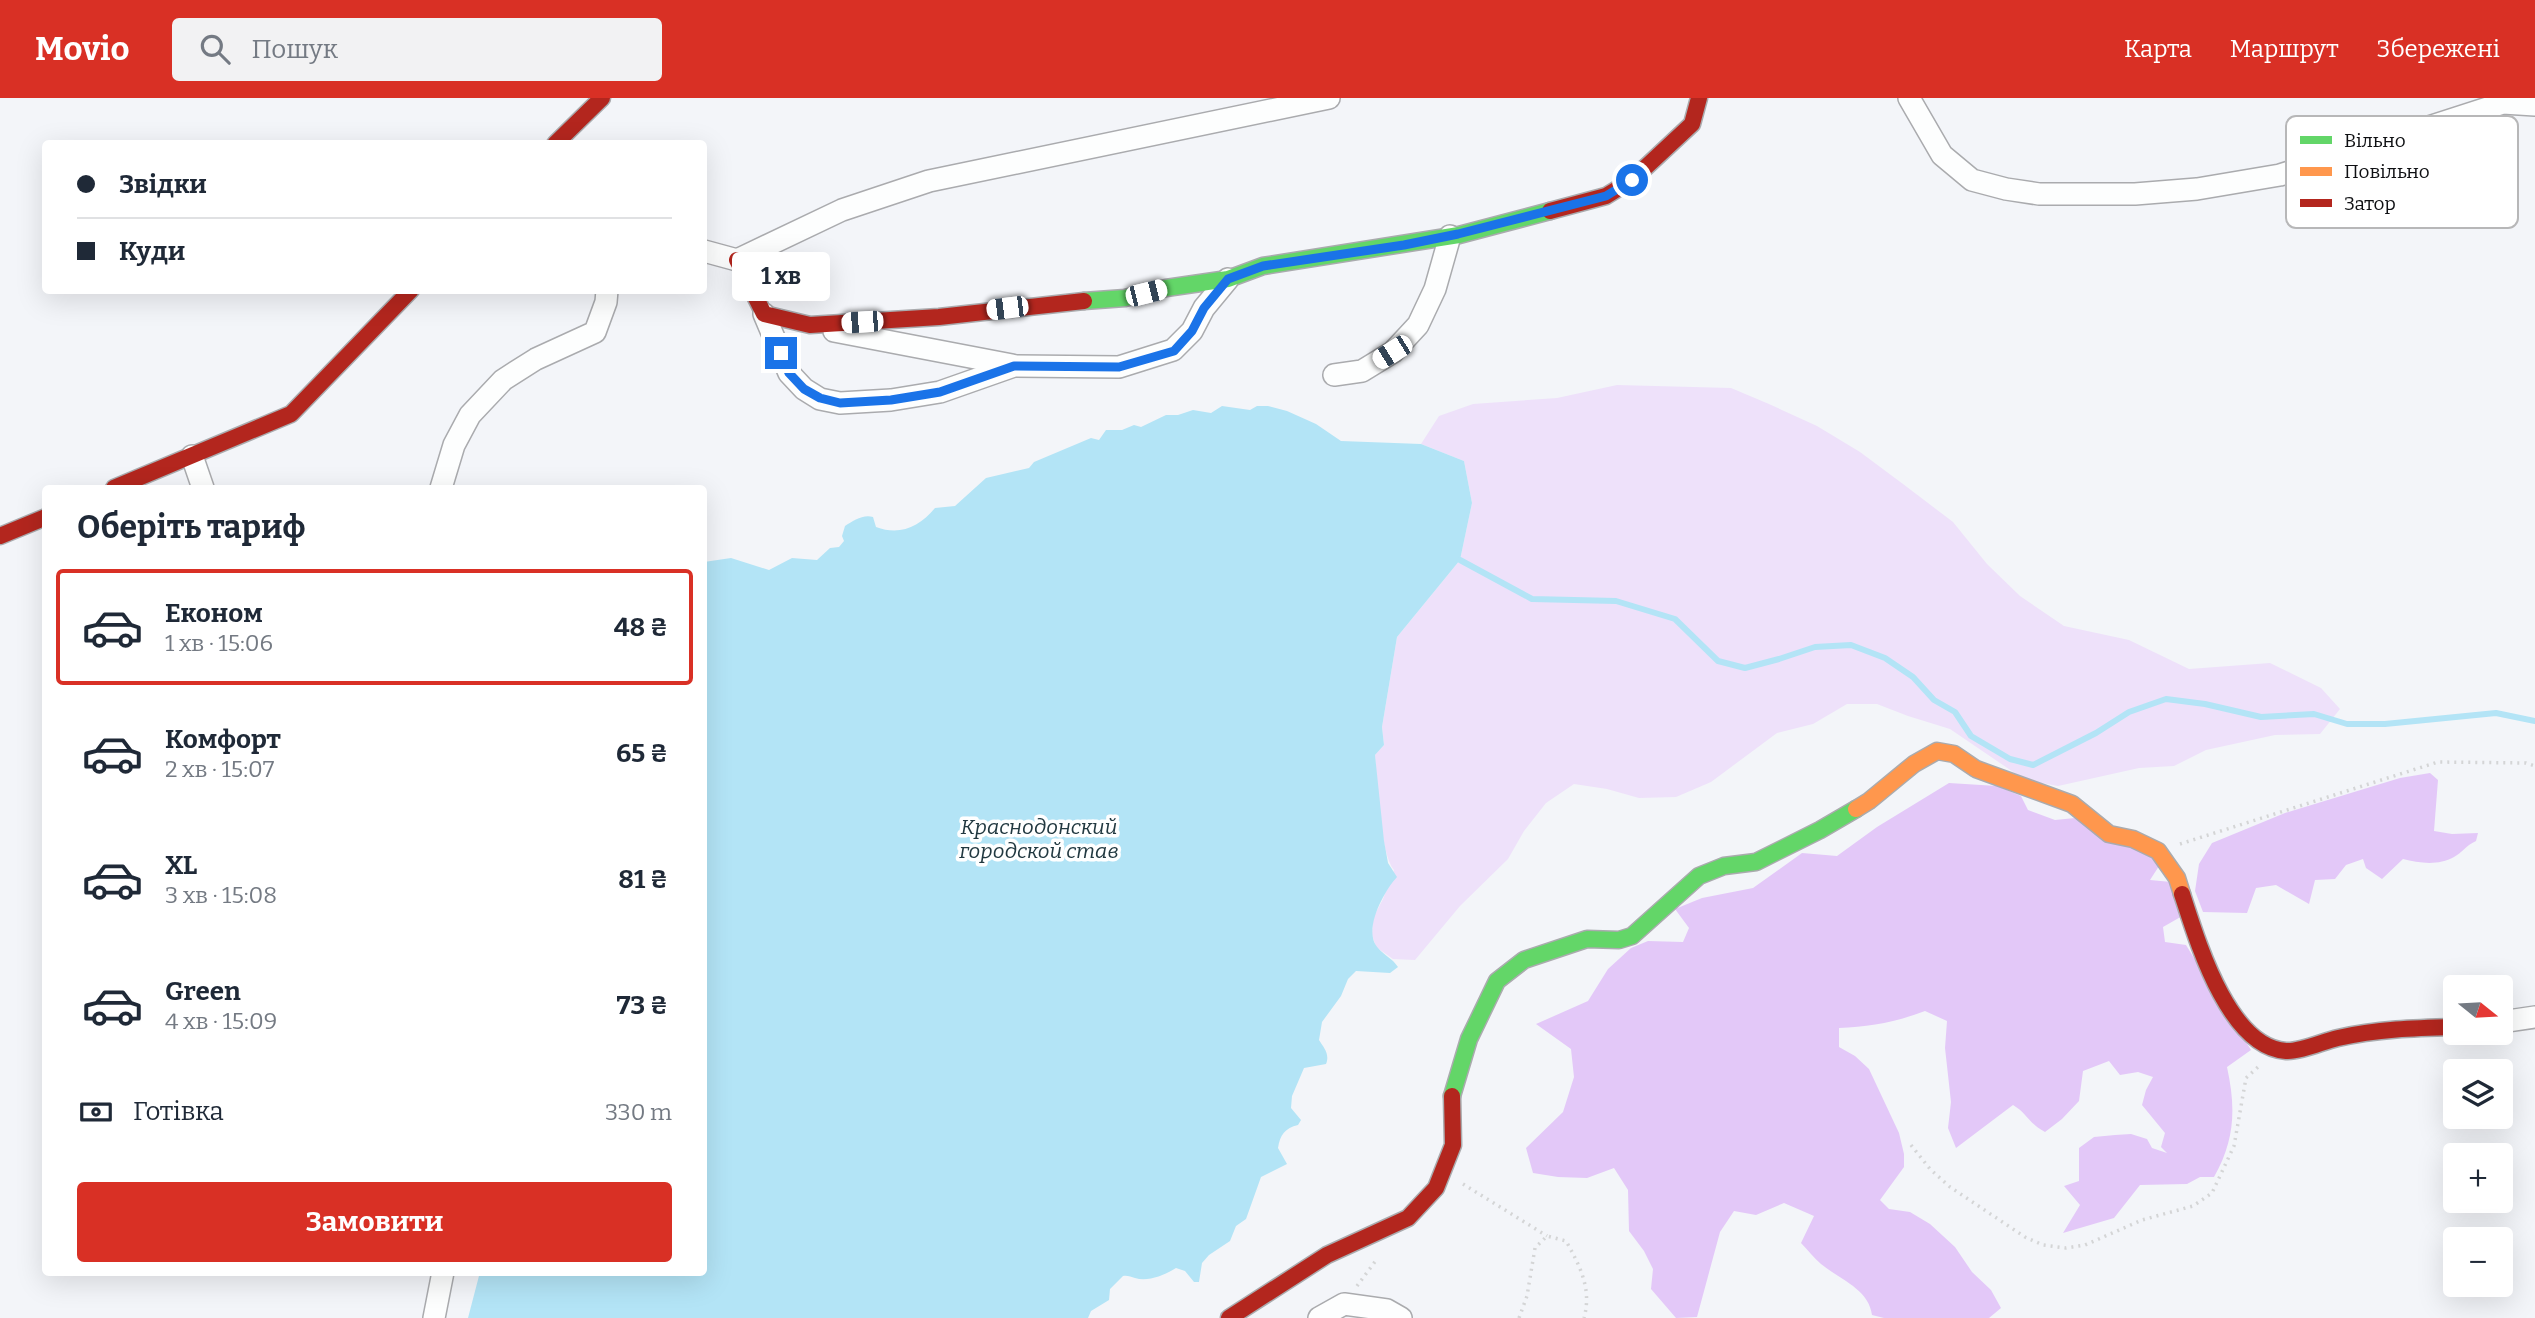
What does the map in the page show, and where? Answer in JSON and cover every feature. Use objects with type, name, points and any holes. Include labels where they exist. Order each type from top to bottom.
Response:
[{"type":"street","points":[[559,140],[602,98]]},
{"type":"street","points":[[707,252],[737,260],[842,210],[929,181],[1329,98]]},
{"type":"street","points":[[810,326],[939,317],[1053,303],[1125,298],[1166,288],[1228,279],[1263,266],[1450,236],[1606,196],[1632,180],[1692,124],[1699,98]]},
{"type":"street","points":[[1909,98],[1942,155],[1972,180],[2006,189],[2039,194],[2160,192],[2197,189],[2286,171]]},
{"type":"street","points":[[2462,116],[2503,103],[2535,106]]},
{"type":"street","points":[[1334,375],[1362,371],[1392,352],[1418,325],[1435,289],[1450,236]]},
{"type":"street","points":[[737,260],[789,373],[804,389],[820,398],[840,403],[891,400],[940,392],[1014,366]]},
{"type":"street","points":[[764,314],[810,326],[1014,366],[1119,367],[1174,351],[1192,331],[1204,308],[1228,279]]},
{"type":"street","points":[[121,485],[291,414],[407,294]]},
{"type":"street","points":[[443,485],[454,445],[470,415],[503,380],[536,359],[595,332],[607,294]]},
{"type":"street","points":[[192,456],[202,485]]},
{"type":"street","points":[[0,536],[42,519]]},
{"type":"street","points":[[1229,1318],[1327,1255],[1408,1218],[1436,1188],[1453,1145],[1452,1093],[1469,1039],[1497,981],[1524,960],[1574,943],[1587,939],[1619,940],[1632,936],[1699,876],[1724,866],[1756,862],[1820,830],[1869,801],[1913,764],[1937,751],[1954,754],[1976,769],[2072,804],[2109,834],[2133,839],[2158,851],[2177,878],[2191,921],[2222,997],[2245,1031],[2266,1045],[2287,1051],[2392,1028],[2443,1027]]},
{"type":"street","points":[[2513,1020],[2535,1017]]},
{"type":"street","points":[[434,1318],[442,1276]]},
{"type":"street","points":[[1319,1318],[1344,1304],[1387,1310],[1401,1318]]},
{"type":"path","points":[[2158,851],[2438,762],[2526,763],[2535,766]]},
{"type":"path","points":[[1911,1145],[1930,1169],[1950,1187],[2025,1237],[2043,1245],[2066,1248],[2085,1245],[2142,1220],[2193,1206],[2212,1192],[2234,1146],[2246,1078],[2266,1060],[2287,1051]]},
{"type":"path","points":[[1442,1171],[1548,1237],[1566,1241],[1586,1283],[1588,1304],[1584,1318]]},
{"type":"path","points":[[1519,1318],[1527,1296],[1535,1248],[1548,1237]]},
{"type":"path","points":[[1344,1304],[1384,1250]]},
{"type":"shaded area","points":[[1617,385],[1731,388],[1769,404],[1817,426],[1860,452],[1903,484],[1953,522],[1987,564],[2020,596],[2064,626],[2129,640],[2189,669],[2270,663],[2321,688],[2340,709],[2320,734],[2275,735],[2206,750],[2174,766],[2139,768],[2058,786],[2025,780],[1950,729],[1877,704],[1847,704],[1813,724],[1777,733],[1711,782],[1676,797],[1639,798],[1574,784],[1546,803],[1524,831],[1508,859],[1460,906],[1415,960],[1393,959],[1376,947],[1372,935],[1373,918],[1394,870],[1382,833],[1375,755],[1384,745],[1382,727],[1397,637],[1460,560],[1472,503],[1464,461],[1421,444],[1439,416],[1473,404],[1557,398]]},
{"type":"shaded area","points":[[2430,773],[2438,780],[2434,831],[2452,834],[2478,833],[2476,841],[2457,855],[2435,863],[2403,859],[2382,879],[2366,868],[2363,859],[2346,865],[2335,879],[2315,880],[2309,904],[2276,885],[2256,888],[2247,913],[2203,912],[2195,891],[2199,864],[2212,843],[2285,813],[2400,778]]},
{"type":"shaded area","points":[[1949,783],[1997,786],[2021,796],[2028,810],[2055,820],[2075,818],[2161,863],[2150,880],[2171,882],[2184,915],[2163,927],[2165,942],[2186,945],[2251,1050],[2227,1067],[2232,1096],[2232,1124],[2226,1150],[2214,1177],[2200,1177],[2187,1184],[2140,1185],[2114,1218],[2063,1233],[2080,1205],[2064,1186],[2079,1181],[2079,1148],[2094,1137],[2131,1134],[2147,1139],[2152,1148],[2167,1153],[2161,1147],[2165,1133],[2142,1105],[2153,1077],[2138,1072],[2120,1075],[2109,1061],[2083,1071],[2079,1101],[2045,1132],[2013,1105],[1956,1148],[1948,1128],[1951,1102],[1945,1048],[1947,1021],[1925,1011],[1882,1023],[1839,1028],[1839,1047],[1855,1056],[1869,1069],[1899,1133],[1904,1167],[1880,1200],[1889,1209],[1910,1212],[1930,1224],[1955,1247],[1972,1272],[1991,1290],[2001,1308],[1989,1318],[1884,1318],[1872,1315],[1870,1306],[1859,1291],[1821,1264],[1801,1243],[1814,1216],[1784,1203],[1756,1215],[1734,1211],[1720,1232],[1697,1317],[1676,1318],[1651,1289],[1653,1269],[1629,1231],[1628,1190],[1614,1168],[1587,1178],[1533,1173],[1526,1148],[1563,1112],[1574,1077],[1571,1049],[1536,1024],[1588,1001],[1608,969],[1631,948],[1648,941],[1683,942],[1689,928],[1675,909],[1702,898],[1753,888],[1802,853],[1837,856],[1877,827]]},
{"type":"water","name":"Краснодонский городской став","points":[[1222,406],[1250,410],[1257,406],[1268,406],[1316,424],[1341,441],[1421,444],[1464,461],[1472,503],[1460,560],[1397,637],[1382,727],[1384,745],[1375,755],[1384,841],[1388,863],[1397,877],[1381,901],[1372,932],[1378,948],[1398,967],[1390,973],[1356,971],[1348,979],[1341,996],[1322,1022],[1319,1040],[1327,1054],[1326,1064],[1304,1068],[1292,1096],[1291,1108],[1301,1120],[1298,1125],[1286,1130],[1280,1139],[1278,1148],[1287,1164],[1261,1177],[1246,1219],[1236,1226],[1230,1241],[1202,1263],[1199,1282],[1194,1282],[1185,1271],[1176,1268],[1151,1278],[1123,1276],[1110,1289],[1109,1300],[1091,1311],[1088,1318],[468,1318],[479,1276],[707,1276],[707,562],[731,558],[769,570],[792,558],[817,560],[830,548],[839,547],[844,541],[842,536],[845,526],[858,518],[873,517],[876,527],[885,530],[909,528],[935,508],[955,506],[986,478],[1029,468],[1034,462],[1091,438],[1099,440],[1106,430],[1122,430],[1134,425],[1141,427],[1166,415],[1178,415],[1193,410],[1211,413]]},
{"type":"waterway","points":[[1460,560],[1532,599],[1616,601],[1675,619],[1718,661],[1745,668],[1815,647],[1851,645],[1885,658],[1913,677],[1934,700],[1955,712],[1971,736],[2010,759],[2033,765],[2096,733],[2129,712],[2166,699],[2205,704],[2261,717],[2314,714],[2347,724],[2385,724],[2496,713],[2535,721]]},
{"type":"traffic: fast","points":[[1084,301],[1125,298],[1166,288],[1228,279],[1263,266],[1459,235],[1550,211]]},
{"type":"traffic: fast","points":[[1452,1096],[1469,1039],[1497,981],[1524,960],[1587,939],[1619,940],[1632,936],[1699,876],[1724,866],[1756,862],[1856,809]]},
{"type":"traffic: slow","points":[[1856,809],[1914,764],[1937,751],[1954,754],[1976,769],[2072,804],[2109,834],[2133,839],[2158,851],[2177,878],[2182,894]]},
{"type":"traffic: jam","points":[[559,140],[602,98]]},
{"type":"traffic: jam","points":[[1550,211],[1606,196],[1632,180],[1692,124],[1699,98]]},
{"type":"traffic: jam","points":[[737,260],[764,314],[810,325],[939,317],[1084,301]]},
{"type":"traffic: jam","points":[[121,485],[291,414],[407,294]]},
{"type":"traffic: jam","points":[[0,536],[42,519]]},
{"type":"traffic: jam","points":[[2182,894],[2196,937],[2218,988],[2247,1031],[2265,1045],[2292,1051],[2367,1033],[2443,1028]]},
{"type":"traffic: jam","points":[[1229,1318],[1327,1255],[1408,1218],[1436,1188],[1453,1145],[1452,1096]]},
{"type":"route","points":[[781,353],[789,373],[804,389],[820,398],[840,403],[891,400],[940,392],[1014,366],[1119,367],[1174,351],[1192,331],[1204,308],[1228,279],[1246,272],[1263,266],[1404,245],[1458,234],[1606,196],[1632,180]]}]
